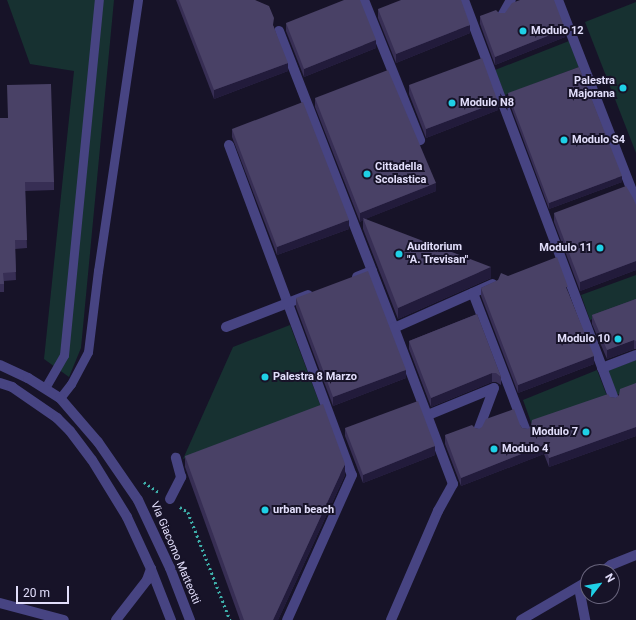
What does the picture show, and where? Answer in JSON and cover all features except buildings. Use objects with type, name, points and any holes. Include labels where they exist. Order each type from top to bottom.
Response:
[{"type":"street","points":[[364,0],[420,140]]},
{"type":"street","points":[[464,0],[549,217],[614,400]]},
{"type":"street","points":[[502,16],[511,0]]},
{"type":"street","points":[[558,0],[636,201]]},
{"type":"street","points":[[279,31],[428,415],[453,484],[438,511],[391,620]]},
{"type":"street","points":[[229,145],[352,475],[287,620]]},
{"type":"street","points":[[344,282],[372,271]]},
{"type":"street","points":[[394,328],[496,283]]},
{"type":"street","points":[[226,327],[316,292]]},
{"type":"street","points":[[473,293],[526,431]]},
{"type":"street","points":[[602,368],[636,355]]},
{"type":"street","name":"Via Giacomo Matteotti","points":[[0,366],[45,388],[60,398],[98,442],[138,500],[170,568],[190,620]]},
{"type":"street","points":[[0,383],[12,387],[40,405],[57,418],[70,431],[110,487],[128,517],[171,620]]},
{"type":"street","points":[[428,415],[494,388],[478,431]]},
{"type":"street","points":[[170,500],[181,477],[176,458]]},
{"type":"street","points":[[613,564],[636,554]]},
{"type":"street","points":[[116,620],[147,580],[151,569]]},
{"type":"street","points":[[521,620],[579,588],[585,620]]},
{"type":"street","points":[[0,603],[64,620]]},
{"type":"lane","points":[[45,388],[64,355],[99,0]]},
{"type":"lane","points":[[60,398],[71,384],[88,352],[99,263],[138,0]]},
{"type":"path","points":[[139,479],[188,512],[230,620]]},
{"type":"green space","points":[[7,0],[114,0],[81,348],[69,377],[44,359],[74,71],[30,64]]},
{"type":"green space","name":"Palestra Majorana","points":[[636,2],[636,153],[585,22]]},
{"type":"green space","points":[[569,41],[579,67],[505,95],[495,70]]},
{"type":"green space","points":[[636,275],[636,303],[590,320],[581,295]]},
{"type":"green space","name":"Palestra 8 Marzo","points":[[290,325],[321,407],[183,459],[233,347]]},
{"type":"green space","points":[[636,360],[636,388],[616,395],[607,371]]},
{"type":"green space","points":[[597,370],[607,396],[532,425],[523,400]]},
{"type":"place","name":"Modulo 12","points":[[523,31]]},
{"type":"place","name":"Palestra Majorana","points":[[623,88]]},
{"type":"place","name":"Modulo N8","points":[[452,103]]},
{"type":"place","name":"Modulo S4","points":[[564,140]]},
{"type":"place","name":"Cittadella Scolastica","points":[[367,174]]},
{"type":"place","name":"Modulo 11","points":[[600,248]]},
{"type":"place","name":"Auditorium \"A. Trevisan\"","points":[[399,254]]},
{"type":"place","name":"Modulo 10","points":[[618,339]]},
{"type":"place","name":"Palestra 8 Marzo","points":[[265,377]]},
{"type":"place","name":"Modulo 7","points":[[586,432]]},
{"type":"place","name":"Modulo 4","points":[[494,449]]},
{"type":"place","name":"urban beach","points":[[265,510]]}]
